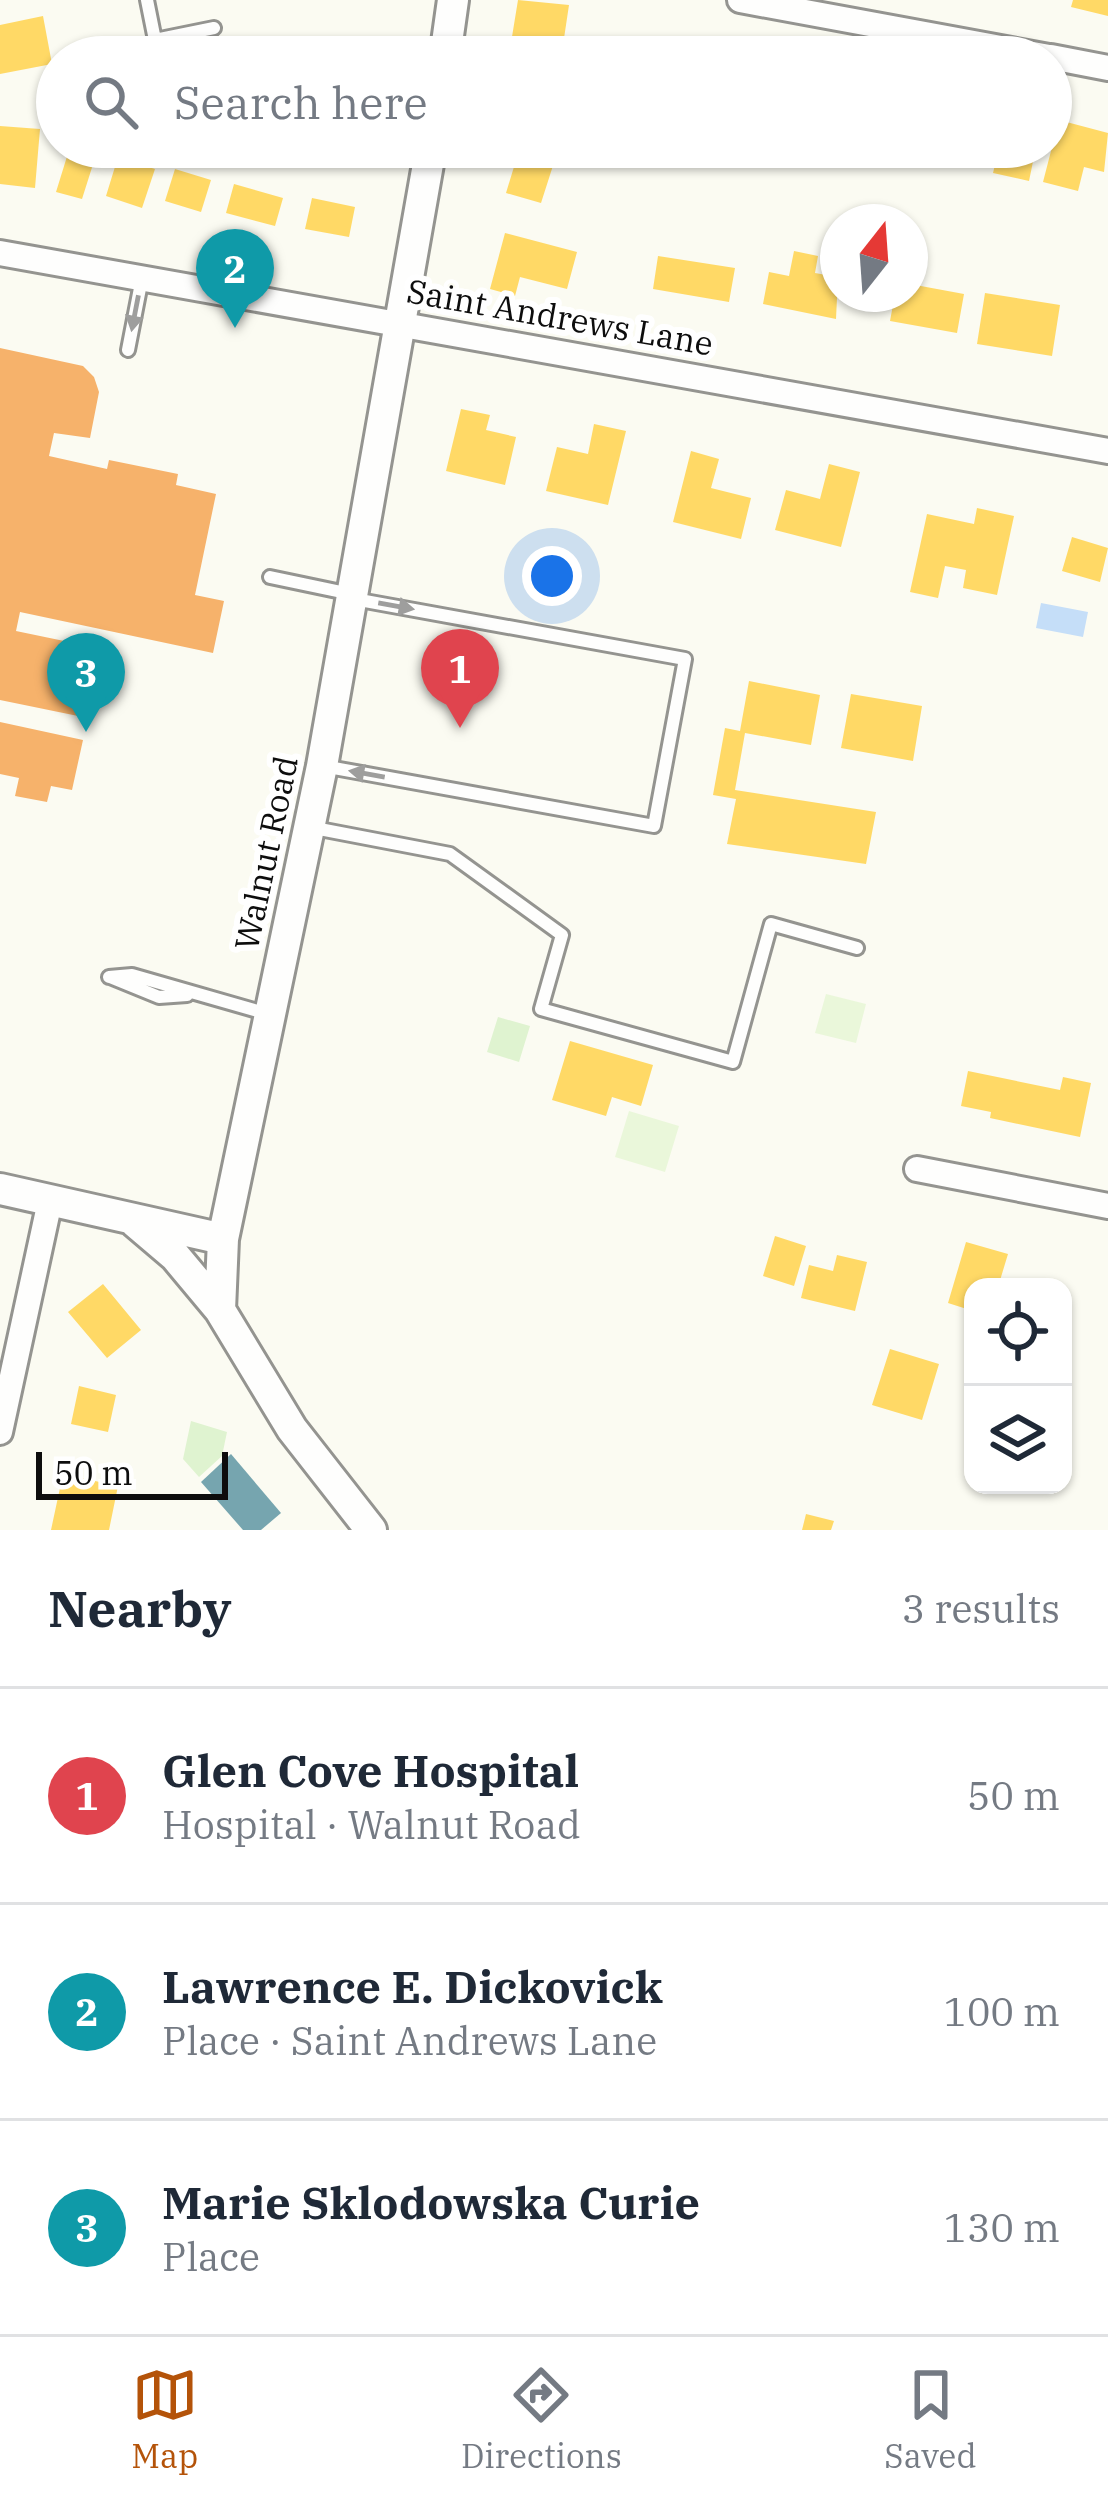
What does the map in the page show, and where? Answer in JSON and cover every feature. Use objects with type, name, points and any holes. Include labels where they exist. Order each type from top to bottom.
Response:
[{"type":"street","points":[[448,36],[453,0]]},
{"type":"street","points":[[740,0],[936,36]]},
{"type":"street","points":[[1072,61],[1108,68]]},
{"type":"street","name":"Walnut Road","points":[[220,1310],[224,1239],[322,766],[404,322],[427,168]]},
{"type":"street","name":"Saint Andrews Lane","points":[[0,253],[1108,451]]},
{"type":"street","points":[[917,1169],[1108,1206]]},
{"type":"street","points":[[0,1190],[224,1239]]},
{"type":"street","points":[[0,1432],[50,1201]]},
{"type":"street","points":[[130,1218],[175,1256],[220,1310],[292,1429],[371,1530]]},
{"type":"lane","points":[[147,0],[154,36]]},
{"type":"lane","points":[[175,36],[214,28]]},
{"type":"lane","points":[[128,350],[142,277]]},
{"type":"lane","points":[[270,577],[685,659],[654,826],[322,766]]},
{"type":"lane","points":[[308,827],[450,854],[562,935],[542,1010],[733,1062],[771,924],[857,948]]},
{"type":"lane","points":[[188,994],[159,997],[123,987],[110,977],[132,975],[269,1015]]},
{"type":"green space","points":[[826,994],[866,1004],[856,1043],[815,1033]]},
{"type":"green space","points":[[498,1017],[530,1026],[519,1062],[487,1052]]},
{"type":"green space","points":[[629,1111],[679,1126],[665,1172],[615,1157]]},
{"type":"green space","points":[[191,1421],[227,1432],[222,1456],[199,1477],[183,1459]]},
{"type":"water","points":[[1041,603],[1088,612],[1083,637],[1036,628]]},
{"type":"building: Homes","points":[[518,0],[569,5],[564,36],[512,36]]},
{"type":"building: Homes","points":[[1073,0],[1108,0],[1108,16],[1071,7]]},
{"type":"building: Homes","points":[[43,16],[47,36],[36,36],[36,67],[0,74],[0,25]]},
{"type":"building: Homes","points":[[1072,123],[1108,133],[1104,172],[1084,167],[1078,191],[1043,182],[1047,168],[1072,168]]},
{"type":"building: Homes","points":[[0,126],[36,129],[35,188],[0,184]]},
{"type":"building: Homes","points":[[63,168],[92,168],[82,199],[56,192]]},
{"type":"building: Homes","points":[[115,168],[155,169],[142,208],[106,196]]},
{"type":"building: Homes","points":[[514,168],[552,168],[541,203],[506,193]]},
{"type":"building: Homes","points":[[994,168],[1032,168],[1029,181],[993,173]]},
{"type":"building: Homes","points":[[175,169],[211,180],[201,212],[165,201]]},
{"type":"building: Homes","points":[[234,184],[283,198],[275,226],[226,213]]},
{"type":"building: Homes","points":[[312,198],[355,207],[349,237],[305,229]]},
{"type":"building: Homes","points":[[505,233],[577,252],[567,289],[520,277],[515,296],[490,289]]},
{"type":"building: Homes","points":[[794,251],[818,256],[815,273],[820,274],[820,312],[836,312],[836,319],[763,304],[769,272],[789,276]]},
{"type":"building: Homes","points":[[658,256],[735,268],[729,302],[653,289]]},
{"type":"building: Homes","points":[[928,287],[964,294],[957,333],[890,321],[892,312],[928,312]]},
{"type":"building: Homes","points":[[985,293],[1060,305],[1052,356],[977,344]]},
{"type":"building: Homes","points":[[461,409],[490,415],[486,430],[516,437],[505,485],[446,471]]},
{"type":"building: Homes","points":[[594,424],[626,431],[608,505],[546,491],[557,447],[588,454]]},
{"type":"building: Homes","points":[[691,451],[719,459],[711,488],[751,498],[741,539],[673,522]]},
{"type":"building: Homes","points":[[829,464],[860,472],[841,547],[775,530],[786,490],[820,499]]},
{"type":"building: Homes","points":[[977,508],[1014,516],[997,595],[963,588],[966,570],[945,566],[938,598],[910,592],[927,514],[974,524]]},
{"type":"building: Homes","points":[[1072,537],[1108,548],[1100,582],[1062,571]]},
{"type":"building: Homes","points":[[749,681],[820,695],[811,745],[745,733],[735,790],[876,812],[866,864],[727,844],[736,799],[713,795],[725,728],[740,731]]},
{"type":"building: Homes","points":[[851,694],[922,706],[913,761],[841,748]]},
{"type":"building: Homes","points":[[570,1041],[653,1065],[641,1106],[612,1097],[606,1116],[552,1100]]},
{"type":"building: Homes","points":[[968,1071],[1060,1090],[1063,1077],[1091,1083],[1080,1137],[990,1118],[991,1112],[961,1106]]},
{"type":"building: Homes","points":[[775,1236],[806,1246],[794,1286],[763,1276]]},
{"type":"building: Homes","points":[[966,1242],[1008,1254],[1001,1278],[964,1278],[964,1308],[948,1303]]},
{"type":"building: Homes","points":[[837,1255],[867,1262],[855,1311],[801,1298],[809,1265],[833,1271]]},
{"type":"building: Homes","points":[[103,1284],[141,1330],[107,1358],[68,1312]]},
{"type":"building: Homes","points":[[890,1349],[939,1364],[922,1420],[872,1405]]},
{"type":"building: Homes","points":[[79,1386],[116,1395],[108,1432],[71,1424]]},
{"type":"building: Homes","points":[[63,1474],[118,1486],[109,1530],[51,1530]]},
{"type":"building: Homes","points":[[806,1514],[834,1521],[831,1530],[802,1530]]},
{"type":"building: Health","points":[[0,348],[83,366],[94,377],[99,392],[90,438],[54,433],[49,456],[107,469],[109,460],[178,474],[176,485],[216,494],[195,595],[224,601],[213,653],[20,612],[16,631],[93,647],[78,716],[0,700]]},
{"type":"building: Health","points":[[0,722],[83,740],[72,790],[51,786],[47,802],[15,796],[19,778],[0,774]]},
{"type":"building: Public","points":[[231,1454],[281,1513],[261,1530],[243,1530],[201,1482]]},
{"type":"place","name":"Lawrence E. Dickovick","points":[[235,328]]},
{"type":"place","name":"Glen Cove Hospital","points":[[460,728]]},
{"type":"place","name":"Marie Sklodowska Curie","points":[[86,732]]}]
